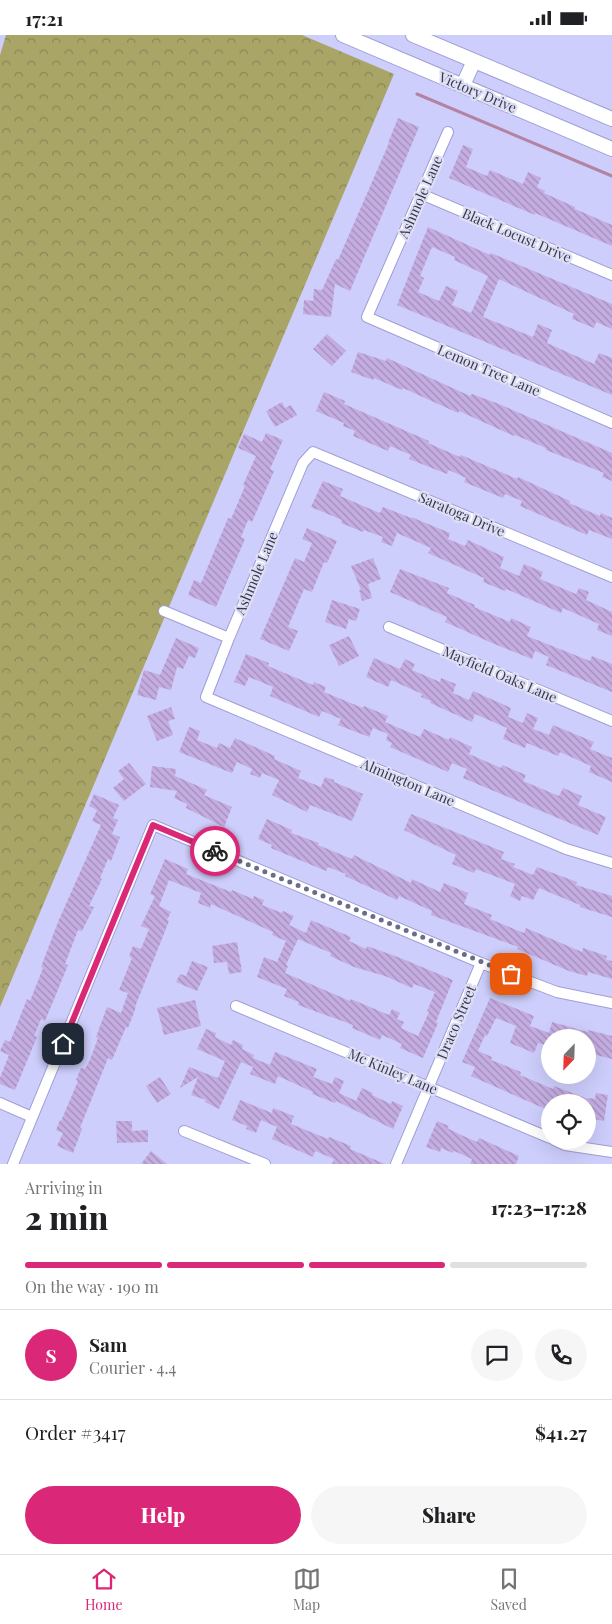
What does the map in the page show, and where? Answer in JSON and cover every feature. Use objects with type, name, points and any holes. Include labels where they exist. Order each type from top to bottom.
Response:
[{"type":"main road","name":"Victory Drive","points":[[343,35],[612,149]]},
{"type":"main road","name":"Victory Drive","points":[[413,35],[612,119]]},
{"type":"main road","points":[[463,85],[474,61]]},
{"type":"street","name":"Ashmole Lane","points":[[367,317],[448,132]]},
{"type":"street","name":"Black Locust Drive","points":[[421,194],[612,275]]},
{"type":"street","name":"Lemon Tree Lane","points":[[367,317],[612,423]]},
{"type":"street","name":"Ashmole Lane","points":[[206,697],[302,463],[313,452]]},
{"type":"street","name":"Saratoga Drive","points":[[313,452],[612,577]]},
{"type":"street","points":[[164,611],[229,639]]},
{"type":"street","name":"Mayfield Oaks Lane","points":[[389,627],[612,721]]},
{"type":"street","name":"Almington Lane","points":[[206,697],[566,849],[612,863]]},
{"type":"street","points":[[13,1164],[153,825],[481,963],[557,992],[612,1003]]},
{"type":"street","name":"Draco Street","points":[[396,1164],[481,963]]},
{"type":"street","name":"Mc Kinley Lane","points":[[236,1006],[541,1134]]},
{"type":"street","points":[[0,1103],[32,1117]]},
{"type":"street","points":[[184,1131],[265,1164]]},
{"type":"street","points":[[592,1149],[612,1152]]},
{"type":"green space","points":[[6,35],[302,35],[394,74],[0,1007],[0,55]]},
{"type":"building","points":[[398,118],[419,127],[350,291],[335,284],[331,317],[303,314],[304,300],[313,301],[314,289],[322,290],[336,259],[338,260]]},
{"type":"building","points":[[463,145],[473,149],[466,167],[487,176],[490,170],[523,184],[528,172],[541,178],[537,187],[545,191],[544,193],[612,225],[612,246],[449,178]]},
{"type":"building","points":[[428,227],[490,255],[491,253],[612,304],[612,329],[596,322],[594,328],[572,319],[574,314],[499,279],[483,317],[533,337],[538,324],[552,330],[547,343],[594,364],[599,353],[612,358],[612,395],[397,305]],"holes":[[[432,247],[455,257],[454,260],[488,276],[471,313],[452,305],[458,291],[446,286],[439,301],[418,292],[424,278],[420,276]]]},
{"type":"building","points":[[327,334],[346,351],[332,366],[313,349]]},
{"type":"building","points":[[358,352],[386,361],[387,358],[470,396],[472,394],[499,404],[612,453],[612,481],[602,477],[604,473],[546,450],[546,448],[459,411],[458,413],[403,388],[402,390],[374,378],[373,380],[351,372]]},
{"type":"building","points":[[324,392],[345,401],[344,404],[429,441],[428,443],[460,457],[461,455],[517,479],[518,477],[570,501],[569,503],[600,516],[601,513],[612,518],[612,539],[589,530],[587,535],[520,506],[522,501],[505,494],[503,498],[464,482],[466,478],[449,470],[447,474],[409,459],[411,455],[390,446],[388,451],[353,436],[355,431],[343,426],[344,423],[316,411]]},
{"type":"building","points":[[282,402],[285,408],[291,405],[297,415],[275,427],[266,411]]},
{"type":"building","points":[[266,433],[283,440],[270,469],[274,471],[252,522],[248,520],[241,537],[245,539],[216,607],[188,595],[194,580],[201,583],[228,518],[231,519],[256,456],[238,448],[244,434],[262,442]]},
{"type":"building","points":[[323,481],[343,489],[340,496],[380,513],[383,507],[450,533],[448,539],[465,546],[468,540],[504,557],[500,568],[519,576],[524,564],[543,572],[540,579],[576,594],[579,588],[589,592],[586,600],[612,612],[612,636],[597,630],[599,624],[563,608],[561,613],[506,589],[505,591],[483,582],[484,578],[428,553],[431,548],[397,533],[392,546],[381,542],[383,537],[364,530],[363,532],[341,523],[342,520],[311,507]]},
{"type":"building","points":[[307,528],[337,541],[327,563],[324,562],[312,592],[304,589],[288,627],[298,631],[289,651],[260,639],[295,558],[304,562],[312,543],[302,539]]},
{"type":"building","points":[[373,558],[381,579],[368,584],[372,598],[362,601],[359,590],[361,590],[351,566]]},
{"type":"building","points":[[400,569],[449,588],[447,593],[475,605],[474,607],[510,622],[511,618],[531,627],[527,636],[590,661],[592,656],[612,664],[612,692],[546,665],[549,657],[535,651],[532,659],[492,643],[445,622],[447,617],[390,592]]},
{"type":"building","points":[[332,600],[360,609],[356,621],[349,619],[346,629],[325,622]]},
{"type":"building","points":[[349,636],[359,656],[339,666],[329,645]]},
{"type":"building","points":[[176,638],[199,648],[195,658],[189,656],[183,669],[177,667],[171,690],[159,687],[156,700],[137,695],[144,670],[160,675]]},
{"type":"building","points":[[246,654],[269,663],[268,666],[313,685],[314,682],[326,687],[324,692],[388,716],[385,722],[420,737],[424,729],[449,740],[450,737],[472,747],[469,754],[501,768],[502,765],[526,775],[523,781],[559,796],[563,788],[582,796],[578,805],[606,817],[598,835],[463,778],[467,769],[452,763],[448,772],[390,747],[392,743],[386,740],[388,734],[373,728],[369,737],[338,725],[341,719],[322,711],[319,717],[270,696],[273,687],[249,677],[245,686],[234,682]]},
{"type":"building","points":[[374,658],[400,669],[405,659],[415,664],[412,670],[440,682],[441,678],[456,684],[453,693],[469,700],[473,691],[511,708],[508,717],[523,723],[527,713],[538,718],[533,729],[549,735],[553,725],[594,742],[590,749],[612,758],[612,782],[589,772],[591,766],[560,752],[558,756],[527,743],[525,748],[503,739],[507,728],[475,714],[472,722],[430,703],[431,701],[421,697],[422,694],[391,680],[388,687],[366,677]]},
{"type":"building","points":[[171,707],[175,719],[168,721],[173,735],[157,741],[147,716]]},
{"type":"building","points":[[189,727],[200,731],[197,740],[217,748],[219,743],[230,748],[235,738],[275,756],[274,759],[301,771],[298,778],[321,787],[325,777],[363,794],[352,821],[310,805],[307,812],[272,795],[279,780],[262,773],[260,778],[250,774],[252,769],[237,762],[232,773],[179,752]]},
{"type":"building","points":[[129,763],[146,784],[124,801],[113,788],[124,779],[118,771]]},
{"type":"building","points":[[152,766],[176,769],[175,776],[207,790],[204,795],[232,807],[224,827],[186,808],[187,804],[174,798],[177,791],[150,787]]},
{"type":"building","points":[[94,794],[119,805],[113,818],[118,820],[112,834],[120,837],[111,861],[108,859],[100,878],[102,879],[89,906],[94,907],[82,931],[78,930],[65,964],[68,965],[45,1021],[41,1019],[34,1036],[37,1037],[15,1090],[0,1084],[0,1078],[9,1055],[0,1051],[5,1040],[10,1042],[27,999],[30,1001],[58,922],[101,825],[92,821],[97,810],[89,806]]},
{"type":"building","points":[[411,814],[504,852],[501,859],[515,864],[513,867],[533,875],[537,867],[577,882],[576,885],[612,896],[612,917],[580,907],[580,905],[539,888],[533,900],[522,896],[520,901],[510,896],[515,884],[476,869],[474,873],[452,864],[456,855],[404,830]]},
{"type":"building","points":[[267,819],[292,830],[291,833],[319,843],[318,845],[352,859],[354,855],[411,883],[412,879],[440,892],[444,883],[468,893],[464,904],[492,915],[490,919],[524,933],[526,928],[582,952],[583,948],[607,956],[606,960],[612,961],[612,979],[588,972],[587,976],[569,971],[517,949],[518,947],[431,915],[432,911],[399,896],[397,900],[345,876],[346,874],[328,867],[326,871],[271,848],[272,845],[258,839]]},
{"type":"building","points":[[165,859],[188,869],[186,874],[231,892],[232,890],[253,899],[254,896],[264,900],[262,905],[294,916],[289,925],[306,933],[311,920],[351,937],[349,941],[366,949],[367,946],[398,957],[453,980],[423,1058],[400,1048],[402,1044],[382,1035],[380,1040],[352,1028],[353,1025],[298,1005],[299,1002],[284,996],[287,989],[257,977],[264,957],[277,962],[286,941],[272,935],[273,932],[211,904],[210,908],[198,903],[201,893],[169,880],[159,906],[171,912],[167,920],[169,921],[128,1028],[126,1027],[112,1060],[108,1058],[80,1128],[82,1129],[73,1153],[57,1146],[63,1133],[56,1130],[78,1081],[76,1080],[81,1068],[85,1069],[90,1060],[107,1007],[121,1013],[128,993],[119,990],[132,958],[129,956],[133,946],[141,949],[149,929],[141,926],[155,896],[150,894]],"holes":[[[298,939],[331,953],[330,956],[354,967],[385,976],[412,988],[414,984],[435,992],[427,1011],[429,1012],[418,1036],[401,1028],[404,1022],[397,1019],[400,1013],[392,1009],[389,1015],[351,999],[350,1001],[285,973],[288,966],[286,965]]]},
{"type":"building","points":[[237,942],[242,972],[229,974],[227,962],[214,963],[212,946]]},
{"type":"building","points":[[192,961],[208,967],[197,991],[176,982],[180,974],[186,976]]},
{"type":"building","points":[[490,998],[534,1016],[530,1026],[541,1030],[541,1044],[538,1043],[534,1053],[510,1043],[516,1026],[496,1018],[487,1036],[485,1035],[478,1051],[492,1057],[491,1060],[521,1072],[520,1075],[553,1089],[554,1086],[575,1094],[541,1094],[541,1107],[471,1076],[475,1067],[462,1062]]},
{"type":"building","points":[[195,1000],[201,1026],[164,1035],[157,1008]]},
{"type":"building","points":[[552,1022],[577,1029],[550,1029]]},
{"type":"building","points":[[206,1029],[216,1033],[215,1037],[231,1045],[233,1040],[243,1045],[242,1049],[254,1055],[253,1058],[270,1065],[275,1052],[317,1069],[313,1077],[332,1084],[335,1077],[344,1081],[339,1093],[356,1101],[362,1088],[391,1104],[392,1101],[403,1106],[393,1129],[336,1101],[335,1103],[312,1094],[313,1092],[278,1076],[275,1084],[250,1074],[253,1067],[241,1062],[219,1109],[205,1102],[206,1100],[191,1095],[198,1077],[180,1088],[189,1067],[218,1078],[225,1061],[197,1049]]},
{"type":"building","points":[[596,1032],[612,1036],[612,1059],[596,1055]]},
{"type":"building","points":[[160,1077],[171,1094],[157,1103],[146,1086]]},
{"type":"building","points":[[596,1093],[608,1095],[604,1121],[596,1120]]},
{"type":"building","points":[[240,1100],[272,1113],[273,1108],[294,1116],[291,1124],[351,1146],[350,1149],[385,1164],[332,1164],[334,1159],[315,1151],[313,1157],[272,1139],[277,1127],[261,1120],[256,1133],[246,1129],[247,1126],[232,1120]]},
{"type":"building","points":[[116,1121],[132,1121],[132,1131],[148,1130],[148,1142],[117,1143]]},
{"type":"building","points":[[437,1121],[449,1126],[447,1128],[477,1142],[479,1138],[519,1156],[516,1164],[470,1164],[472,1159],[454,1151],[453,1153],[441,1148],[440,1152],[426,1147]]},
{"type":"building","points":[[151,1151],[167,1164],[141,1164]]},
{"type":"waterway","points":[[417,94],[612,176]]},
{"type":"way so far","points":[[215,851],[511,974]]},
{"type":"route","points":[[63,1044],[153,825],[215,851]]}]
